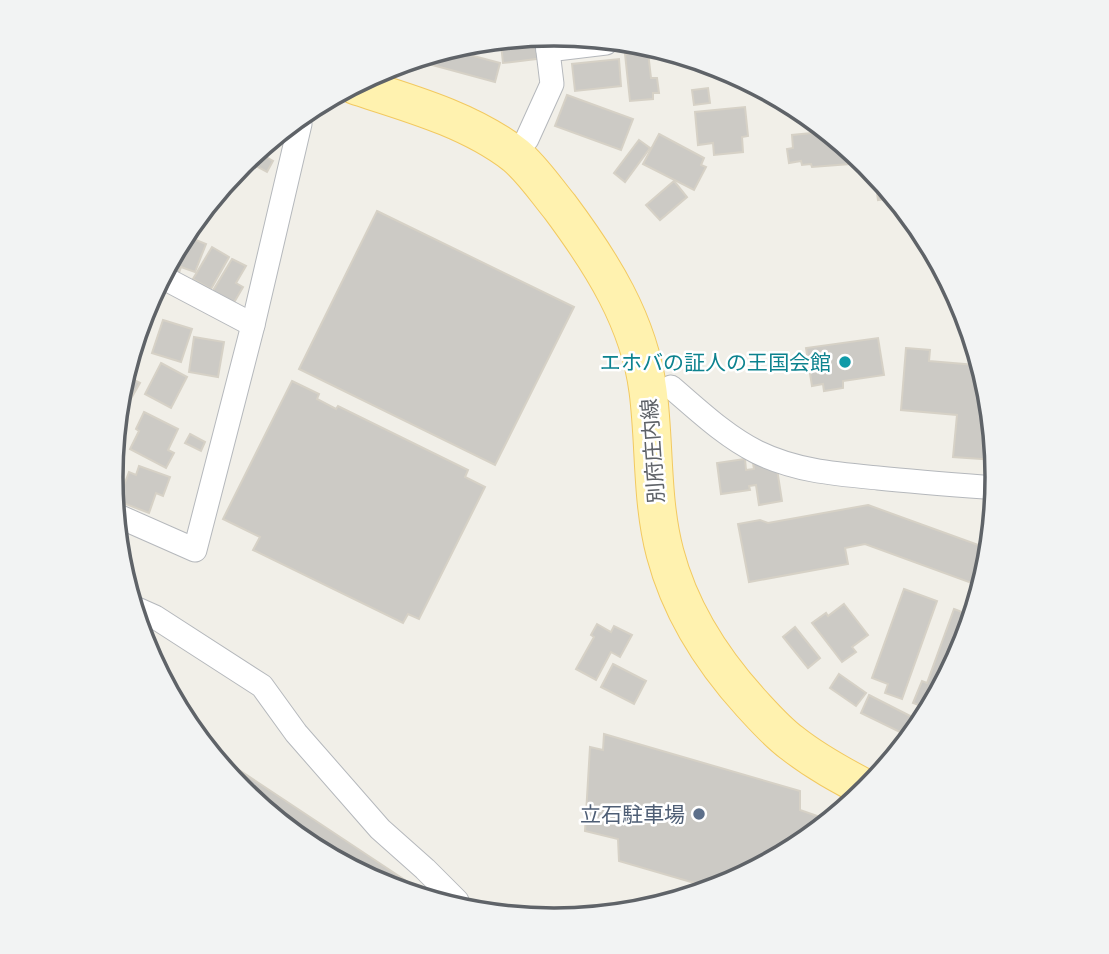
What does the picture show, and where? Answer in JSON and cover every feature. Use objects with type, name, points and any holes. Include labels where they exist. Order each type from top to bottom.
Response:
[{"type":"main road","name":"別府庄内線","points":[[392,77],[462,101],[527,139],[559,172],[622,252],[653,315],[664,348],[675,427],[676,480],[681,529],[696,577],[724,637],[765,690],[787,712],[842,752],[875,767]]},
{"type":"main road","name":"別府庄内線","points":[[366,89],[422,107],[454,121],[516,156],[545,188],[595,255],[629,321],[640,354],[648,389],[656,509],[665,553],[678,593],[695,629],[717,663],[768,722],[792,743],[838,775],[857,784]]},
{"type":"street","points":[[527,139],[552,84],[547,46]]},
{"type":"street","points":[[126,519],[195,550],[253,325],[299,130]]},
{"type":"street","points":[[170,281],[253,325]]},
{"type":"street","points":[[671,387],[738,441],[780,462],[821,472],[986,487]]},
{"type":"street","points":[[145,613],[262,686],[296,733],[380,829],[452,896]]},
{"type":"building","points":[[543,46],[544,58],[503,63],[501,49]]},
{"type":"building","points":[[468,54],[500,63],[495,82],[429,64]]},
{"type":"building","points":[[625,54],[648,56],[651,78],[657,78],[659,93],[653,93],[653,99],[630,101]]},
{"type":"building","points":[[619,59],[621,86],[575,91],[572,64]]},
{"type":"building","points":[[708,88],[710,103],[694,105],[692,90]]},
{"type":"building","points":[[567,95],[633,119],[621,150],[555,126]]},
{"type":"building","points":[[745,107],[748,136],[742,137],[743,152],[714,155],[713,143],[698,145],[695,112]]},
{"type":"building","points":[[814,133],[850,164],[812,167],[811,164],[802,165],[801,161],[789,163],[787,149],[793,148],[792,135]]},
{"type":"building","points":[[659,134],[704,158],[701,165],[706,167],[694,190],[643,164]]},
{"type":"building","points":[[639,140],[650,148],[625,182],[614,173]]},
{"type":"building","points":[[266,157],[273,161],[267,172],[256,166]]},
{"type":"building","points":[[674,181],[687,197],[660,220],[646,205]]},
{"type":"building","points":[[877,189],[885,199],[878,200]]},
{"type":"building","points":[[377,211],[574,307],[495,465],[299,369]]},
{"type":"building","points":[[194,239],[206,244],[195,272],[181,267],[179,273],[175,271]]},
{"type":"building","points":[[212,247],[229,257],[211,289],[193,279]]},
{"type":"building","points":[[232,259],[246,266],[236,283],[243,287],[232,306],[211,294]]},
{"type":"building","points":[[163,320],[192,329],[181,362],[152,353]]},
{"type":"building","points":[[194,337],[224,342],[218,377],[189,372]]},
{"type":"building","name":"エホバの証人の王国会館","points":[[878,338],[884,375],[843,381],[843,388],[824,391],[823,384],[812,386],[806,348]]},
{"type":"building","points":[[906,348],[930,350],[929,361],[971,365],[978,393],[985,459],[953,457],[957,415],[901,410]]},
{"type":"building","points":[[161,363],[187,377],[171,408],[145,394]]},
{"type":"building","points":[[134,380],[140,383],[130,400]]},
{"type":"building","points":[[292,381],[319,394],[317,399],[336,409],[338,406],[468,470],[465,477],[485,487],[419,619],[408,614],[403,623],[253,550],[260,537],[223,519]]},
{"type":"building","points":[[144,412],[178,429],[168,450],[174,453],[166,468],[130,449]]},
{"type":"building","points":[[190,434],[205,442],[201,451],[185,443]]},
{"type":"building","points":[[752,457],[777,469],[782,501],[759,505],[756,485],[749,486],[750,490],[721,494],[717,463],[745,459],[746,470],[754,469]]},
{"type":"building","points":[[139,466],[170,477],[163,496],[156,493],[149,513],[124,503],[123,487],[129,472],[136,475]]},
{"type":"building","points":[[868,505],[980,546],[978,561],[972,583],[865,544],[845,548],[848,564],[749,582],[738,524],[760,520],[768,523]]},
{"type":"building","points":[[904,589],[937,601],[902,699],[885,693],[888,684],[872,678]]},
{"type":"building","points":[[844,604],[868,635],[852,647],[856,652],[842,662],[812,623],[826,613],[828,616]]},
{"type":"building","points":[[954,609],[964,613],[942,668],[928,693],[920,706],[913,703],[922,681],[927,683]]},
{"type":"building","points":[[597,624],[611,632],[614,626],[632,635],[620,657],[611,652],[596,680],[576,669],[594,637],[591,635]]},
{"type":"building","points":[[795,627],[820,658],[808,668],[783,637]]},
{"type":"building","points":[[613,664],[646,681],[634,704],[601,687]]},
{"type":"building","points":[[839,674],[866,693],[856,706],[830,688]]},
{"type":"building","points":[[869,695],[913,717],[902,733],[861,713]]},
{"type":"building","name":"立石駐車場","points":[[604,734],[800,791],[800,810],[820,817],[770,851],[698,884],[619,861],[618,839],[585,831],[590,747],[603,750]]},
{"type":"building","points":[[235,767],[411,884],[364,864],[315,836],[270,801]]},
{"type":"place","name":"エホバの証人の王国会館","points":[[845,362]]},
{"type":"place","name":"立石駐車場","points":[[699,814]]}]
